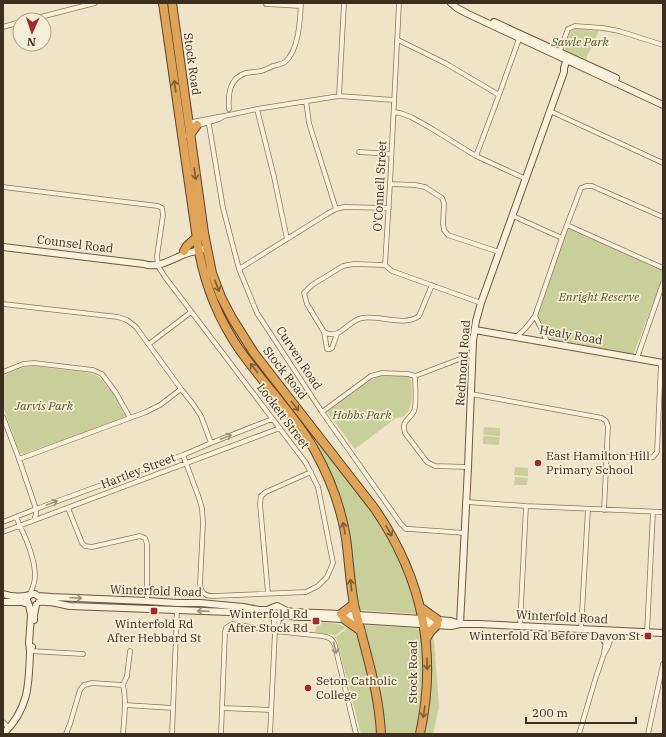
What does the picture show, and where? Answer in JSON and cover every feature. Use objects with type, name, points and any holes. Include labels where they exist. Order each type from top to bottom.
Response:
[{"type":"highway","name":"Stock Road","points":[[163,3],[186,128],[205,276],[212,298],[228,330],[240,349],[306,437],[327,474],[343,524],[354,604],[376,692],[381,734]]},
{"type":"highway","name":"Stock Road","points":[[172,3],[197,238],[202,247],[221,297],[238,330],[383,521],[396,543],[407,567],[420,607],[426,639],[427,689],[420,734]]},
{"type":"highway","points":[[186,128],[197,125]]},
{"type":"highway","points":[[184,251],[187,246],[197,238]]},
{"type":"highway","points":[[354,604],[342,617],[361,631]]},
{"type":"highway","points":[[420,607],[438,622],[426,639]]},
{"type":"main road","points":[[451,3],[468,14],[520,36]]},
{"type":"main road","points":[[457,3],[470,11],[558,54],[663,100]]},
{"type":"main road","points":[[569,59],[663,104]]},
{"type":"main road","name":"Redmond Road","points":[[460,624],[473,354],[476,321],[499,252],[564,72],[568,69],[569,59]]},
{"type":"main road","name":"Counsel Road","points":[[3,247],[144,264],[158,263],[202,247]]},
{"type":"main road","name":"Counsel Road","points":[[158,263],[184,251],[202,247]]},
{"type":"main road","name":"Healy Road","points":[[475,330],[662,363]]},
{"type":"main road","name":"Winterfold Road","points":[[3,594],[16,598],[52,597],[147,601],[221,608],[277,617],[358,617],[438,622],[451,626],[460,624],[663,633]]},
{"type":"main road","points":[[3,602],[22,602],[33,606],[35,598]]},
{"type":"main road","points":[[3,734],[10,728],[20,712],[28,690],[30,615],[27,599],[35,598]]},
{"type":"main road","points":[[30,651],[33,643],[35,598]]},
{"type":"main road","name":"Winterfold Road","points":[[35,598],[70,606],[177,610],[243,607],[268,610],[277,606],[293,612],[342,617]]},
{"type":"main road","points":[[272,608],[270,611],[277,617],[284,613],[282,608]]},
{"type":"main road","points":[[595,630],[606,642]]},
{"type":"street","points":[[52,14],[95,3]]},
{"type":"street","points":[[339,96],[344,3]]},
{"type":"street","name":"O'Connell Street","points":[[385,265],[399,3]]},
{"type":"street","points":[[229,109],[230,88],[234,81],[246,73],[262,71],[284,62],[293,51],[298,37],[301,4],[266,4]]},
{"type":"street","points":[[558,54],[568,29],[575,26],[619,31],[663,45]]},
{"type":"street","points":[[476,156],[520,36]]},
{"type":"street","points":[[398,40],[444,63],[499,95]]},
{"type":"street","points":[[186,128],[219,119],[224,116],[339,96],[394,100]]},
{"type":"street","points":[[306,101],[313,136],[336,209]]},
{"type":"street","points":[[257,110],[274,177],[286,238]]},
{"type":"street","points":[[550,111],[663,163]]},
{"type":"street","points":[[394,112],[411,117],[476,156],[526,179]]},
{"type":"street","points":[[197,125],[208,121]]},
{"type":"street","name":"Curven Road","points":[[208,121],[223,208],[239,270],[257,312],[322,412],[400,524],[406,529],[465,533]]},
{"type":"street","points":[[359,152],[391,154]]},
{"type":"street","points":[[390,184],[425,187],[439,195],[444,203],[443,224],[444,230],[448,235],[499,252]]},
{"type":"street","points":[[516,337],[525,329],[535,316],[581,188],[592,186],[663,217]]},
{"type":"street","points":[[3,187],[158,206],[162,208],[163,215],[158,263]]},
{"type":"street","points":[[239,270],[286,238],[336,209],[344,207],[389,208]]},
{"type":"street","points":[[513,216],[562,238]]},
{"type":"street","points":[[567,224],[663,268]]},
{"type":"street","name":"Lockett Street","points":[[158,263],[165,277],[306,463],[318,487],[332,563],[327,577],[318,586],[306,592],[268,593]]},
{"type":"street","points":[[432,285],[419,316],[415,319],[404,321],[360,318],[337,334],[332,348],[330,349],[327,349],[324,332],[307,304],[304,293],[312,285],[343,266],[354,264],[385,265],[392,271],[432,285],[481,303]]},
{"type":"street","points":[[637,358],[663,283]]},
{"type":"street","points":[[3,304],[118,317],[127,320],[136,327],[193,404],[201,416],[211,443]]},
{"type":"street","points":[[149,344],[191,312]]},
{"type":"street","points":[[535,316],[548,343]]},
{"type":"street","points":[[324,332],[328,334],[337,334]]},
{"type":"street","points":[[322,412],[371,376],[382,373],[408,374],[415,376],[473,354]]},
{"type":"street","points":[[3,372],[24,364],[34,363],[93,370],[102,374],[116,392],[130,418]]},
{"type":"street","points":[[607,456],[648,458],[653,457],[657,452],[657,429],[662,363]]},
{"type":"street","points":[[415,376],[416,406],[414,412],[405,422],[403,428],[405,433],[427,462],[435,466],[468,467]]},
{"type":"street","points":[[19,459],[146,412],[160,405],[181,389]]},
{"type":"street","points":[[471,394],[602,418],[608,426],[604,510]]},
{"type":"street","points":[[3,417],[36,509],[34,520]]},
{"type":"street","name":"Hartley Street","points":[[3,522],[183,455],[272,419]]},
{"type":"street","name":"Hartley Street","points":[[3,532],[280,428]]},
{"type":"street","points":[[657,429],[663,429]]},
{"type":"street","points":[[183,455],[201,503],[203,513],[200,584],[201,590],[204,594],[209,596],[268,593],[260,504],[262,496],[266,492],[311,472]]},
{"type":"street","points":[[467,502],[663,512]]},
{"type":"street","points":[[520,626],[526,506]]},
{"type":"street","points":[[68,508],[82,543],[85,546],[92,547],[140,536],[145,538],[147,544],[147,601]]},
{"type":"street","points":[[581,629],[588,509]]},
{"type":"street","points":[[647,632],[653,512]]},
{"type":"street","points":[[16,517],[32,558],[35,572],[35,598]]},
{"type":"street","points":[[221,608],[222,596]]},
{"type":"street","points":[[172,734],[177,610]]},
{"type":"street","points":[[270,734],[275,631],[278,626],[277,617]]},
{"type":"street","points":[[221,734],[225,632],[226,628],[232,624],[275,631],[322,636],[332,639],[356,734]]},
{"type":"street","points":[[579,734],[610,631]]},
{"type":"street","points":[[604,654],[608,647],[610,631]]},
{"type":"street","points":[[30,651],[82,654]]},
{"type":"street","points":[[123,734],[125,705],[124,685],[127,676],[130,651]]},
{"type":"street","points":[[648,734],[663,664]]},
{"type":"street","points":[[66,734],[80,690],[84,685],[92,683],[124,685]]},
{"type":"street","points":[[125,705],[173,708]]},
{"type":"street","points":[[223,708],[271,710]]},
{"type":"street","points":[[3,722],[10,728]]},
{"type":"green space","name":"Sawle Park","points":[[576,29],[599,31],[586,59],[565,50],[564,46],[571,31]]},
{"type":"green space","name":"Enright Reserve","points":[[573,229],[663,271],[663,277],[634,353],[632,354],[553,340],[550,339],[539,322],[538,314],[567,230]]},
{"type":"green space","points":[[204,253],[225,313],[383,525],[409,578],[418,614],[359,610],[330,473],[242,348],[216,302],[202,254]]},
{"type":"green space","name":"Jarvis Park","points":[[34,366],[91,373],[99,377],[114,394],[126,417],[23,454],[20,453],[3,407],[3,375],[24,367]]},
{"type":"green space","name":"Hobbs Park","points":[[381,376],[407,376],[411,379],[412,397],[409,409],[402,417],[396,418],[355,449],[327,412],[370,380]]},
{"type":"green space","points":[[484,427],[500,428],[500,436],[483,435]]},
{"type":"green space","points":[[483,436],[500,437],[499,445],[483,444]]},
{"type":"green space","points":[[515,467],[528,468],[528,476],[514,475]]},
{"type":"green space","points":[[515,477],[528,478],[527,485],[514,485]]},
{"type":"green space","points":[[322,622],[338,624],[346,627],[335,636],[315,632],[317,625],[321,624]]},
{"type":"green space","points":[[363,625],[417,628],[421,630],[425,679],[418,734],[384,734],[383,714],[376,671],[364,633]]},
{"type":"green space","points":[[350,626],[356,631],[360,639],[373,686],[378,734],[361,734],[336,637]]},
{"type":"green space","points":[[431,635],[434,639],[439,707],[433,734],[423,734],[429,711],[431,687],[429,640]]},
{"type":"place","name":"East Hamilton Hill Primary School","points":[[538,463]]},
{"type":"place","name":"Winterfold Rd After Hebbard St","points":[[154,611]]},
{"type":"place","name":"Winterfold Rd After Stock Rd","points":[[316,621]]},
{"type":"place","name":"Winterfold Rd Before Davon St","points":[[648,636]]},
{"type":"place","name":"Seton Catholic College","points":[[308,688]]}]
